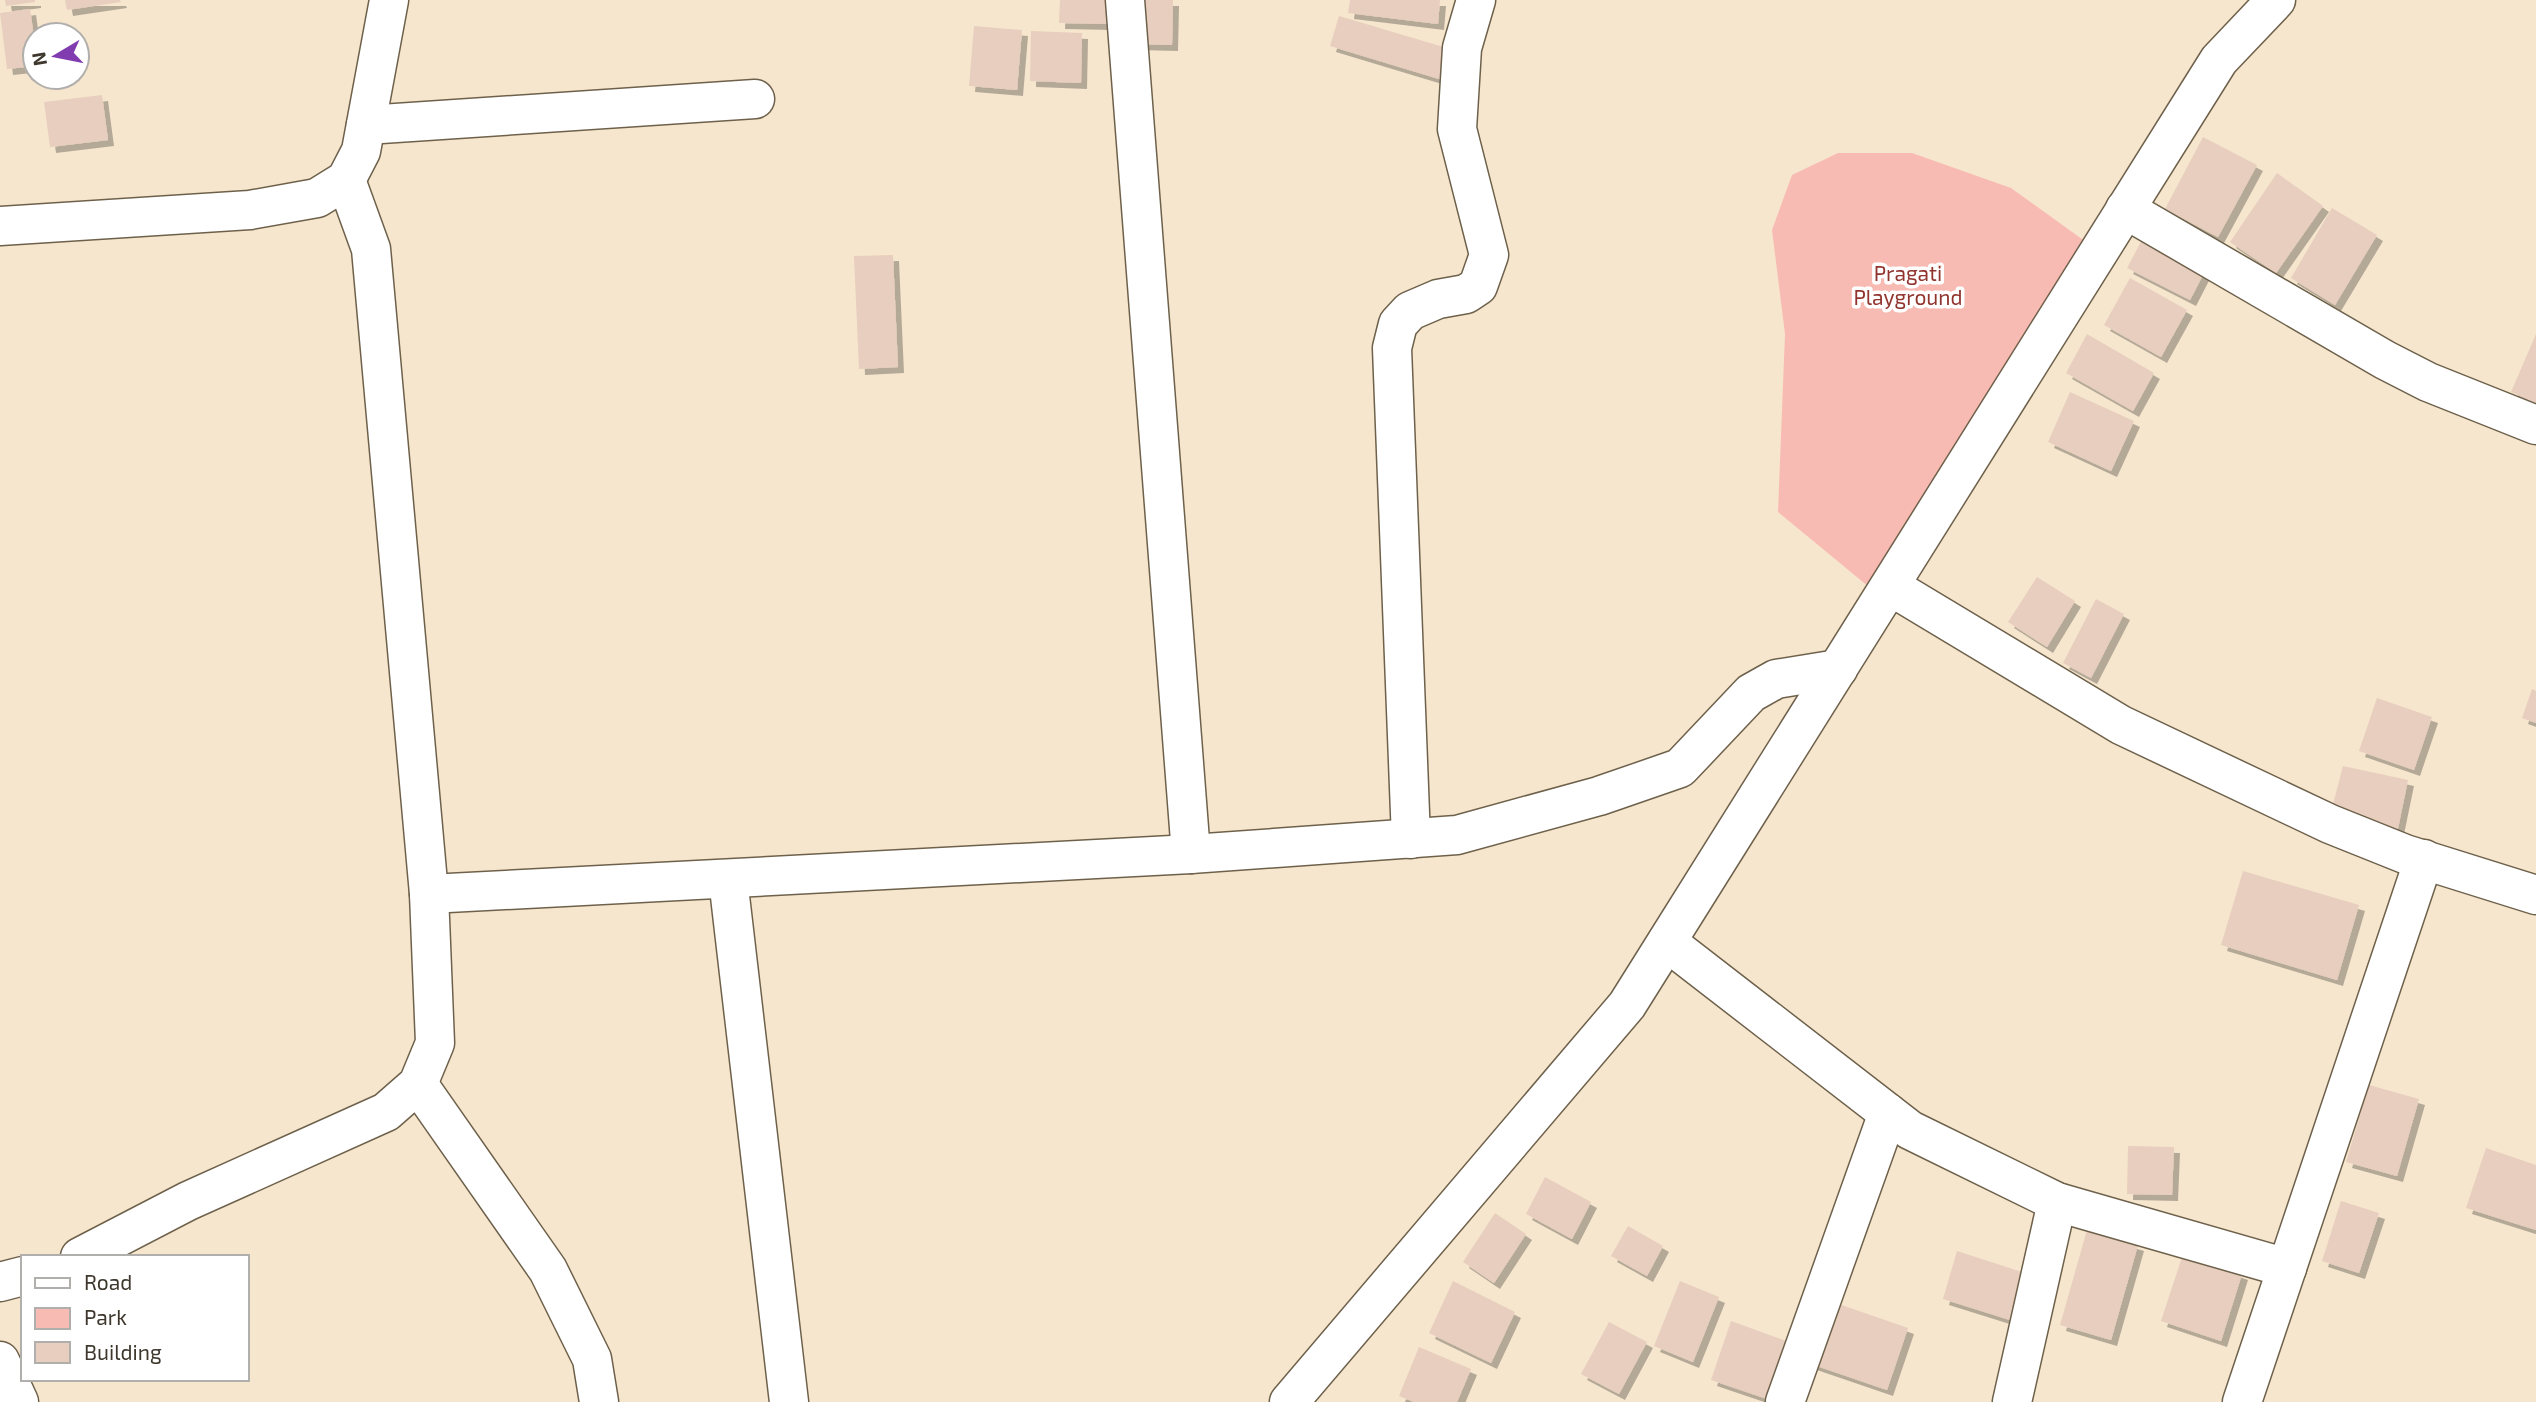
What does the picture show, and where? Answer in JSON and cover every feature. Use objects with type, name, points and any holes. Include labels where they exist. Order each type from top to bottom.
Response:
[{"type":"street","points":[[0,226],[250,210],[317,198],[346,180],[361,151],[389,0]]},
{"type":"street","points":[[1125,0],[1191,854]]},
{"type":"street","points":[[1411,839],[1392,348],[1398,324],[1409,311],[1438,299],[1466,294],[1478,286],[1489,256],[1457,129],[1462,48],[1476,0]]},
{"type":"street","points":[[1289,1402],[1627,1005],[2219,60],[2276,0]]},
{"type":"street","points":[[366,125],[755,99]]},
{"type":"street","points":[[84,1255],[188,1201],[386,1112],[418,1084],[435,1043],[429,894],[371,249],[346,180]]},
{"type":"street","points":[[2125,209],[2385,360],[2428,382],[2536,425]]},
{"type":"street","points":[[1890,586],[2120,725],[2330,824],[2424,859],[2536,895]]},
{"type":"street","points":[[429,894],[1191,854],[1457,835],[1599,796],[1680,768],[1751,693],[1776,679],[1838,669]]},
{"type":"street","points":[[2242,1402],[2424,859]]},
{"type":"street","points":[[729,879],[789,1402]]},
{"type":"street","points":[[1667,942],[1910,1130],[2057,1202],[2287,1268]]},
{"type":"street","points":[[418,1084],[548,1270],[592,1359],[599,1402]]},
{"type":"street","points":[[1785,1402],[1888,1112]]},
{"type":"street","points":[[2012,1402],[2057,1202]]},
{"type":"street","points":[[0,1282],[21,1277]]},
{"type":"street","points":[[0,1361],[19,1402]]},
{"type":"green space","name":"Pragati Playground","points":[[1838,153],[1912,153],[2011,188],[2086,242],[1869,587],[1778,512],[1785,334],[1772,230],[1792,175]]},
{"type":"building","points":[[5,0],[35,0],[35,2],[6,6]]},
{"type":"building","points":[[65,0],[120,0],[121,2],[67,10]]},
{"type":"building","points":[[1060,0],[1108,0],[1107,24],[1059,23]]},
{"type":"building","points":[[1131,0],[1173,0],[1172,45],[1131,44]]},
{"type":"building","points":[[1350,0],[1440,0],[1438,24],[1348,13]]},
{"type":"building","points":[[30,9],[32,21],[21,21],[21,68],[7,69],[0,13]]},
{"type":"building","points":[[1339,16],[1457,51],[1449,82],[1330,46]]},
{"type":"building","points":[[974,26],[1022,30],[1017,90],[969,86]]},
{"type":"building","points":[[1031,31],[1082,33],[1081,83],[1030,81]]},
{"type":"building","points":[[102,95],[108,140],[50,147],[44,102]]},
{"type":"building","points":[[2203,137],[2257,165],[2218,237],[2165,209]]},
{"type":"building","points":[[2277,173],[2323,206],[2276,273],[2230,242]]},
{"type":"building","points":[[2332,208],[2377,235],[2335,305],[2291,278]]},
{"type":"building","points":[[2144,236],[2206,269],[2190,300],[2127,268]]},
{"type":"building","points":[[893,255],[898,367],[859,369],[854,256]]},
{"type":"building","points":[[2130,278],[2187,310],[2161,357],[2104,325]]},
{"type":"building","points":[[2087,334],[2154,373],[2133,411],[2066,373]]},
{"type":"building","points":[[2536,334],[2536,403],[2511,392]]},
{"type":"building","points":[[2070,392],[2134,421],[2111,471],[2048,442]]},
{"type":"building","points":[[2037,577],[2075,601],[2047,647],[2008,622]]},
{"type":"building","points":[[2096,599],[2124,614],[2091,678],[2063,663]]},
{"type":"building","points":[[2532,689],[2536,691],[2536,723],[2522,718]]},
{"type":"building","points":[[2377,698],[2432,717],[2414,770],[2359,751]]},
{"type":"building","points":[[2343,766],[2408,780],[2396,838],[2330,816]]},
{"type":"building","points":[[2243,871],[2359,905],[2337,980],[2221,945]]},
{"type":"building","points":[[2369,1085],[2419,1099],[2397,1176],[2346,1162]]},
{"type":"building","points":[[2128,1146],[2174,1147],[2172,1195],[2127,1194]]},
{"type":"building","points":[[2486,1148],[2536,1165],[2536,1230],[2466,1208]]},
{"type":"building","points":[[1545,1177],[1591,1202],[1572,1239],[1526,1214]]},
{"type":"building","points":[[2341,1201],[2379,1213],[2359,1273],[2322,1261]]},
{"type":"building","points":[[1495,1213],[1526,1234],[1494,1283],[1463,1262]]},
{"type":"building","points":[[1628,1226],[1663,1246],[1647,1276],[1611,1256]]},
{"type":"building","points":[[2087,1230],[2138,1245],[2111,1340],[2060,1325]]},
{"type":"building","points":[[1957,1251],[2025,1273],[2010,1320],[1943,1299]]},
{"type":"building","points":[[2183,1254],[2242,1274],[2221,1341],[2161,1321]]},
{"type":"building","points":[[1453,1281],[1515,1312],[1491,1363],[1429,1333]]},
{"type":"building","points":[[1680,1281],[1719,1297],[1693,1362],[1654,1346]]},
{"type":"building","points":[[1833,1302],[1908,1328],[1887,1390],[1811,1364]]},
{"type":"building","points":[[1731,1321],[1789,1342],[1770,1400],[1711,1380]]},
{"type":"building","points":[[1609,1322],[1647,1342],[1619,1394],[1581,1374]]},
{"type":"building","points":[[1419,1347],[1471,1369],[1457,1402],[1414,1402],[1399,1396]]}]
